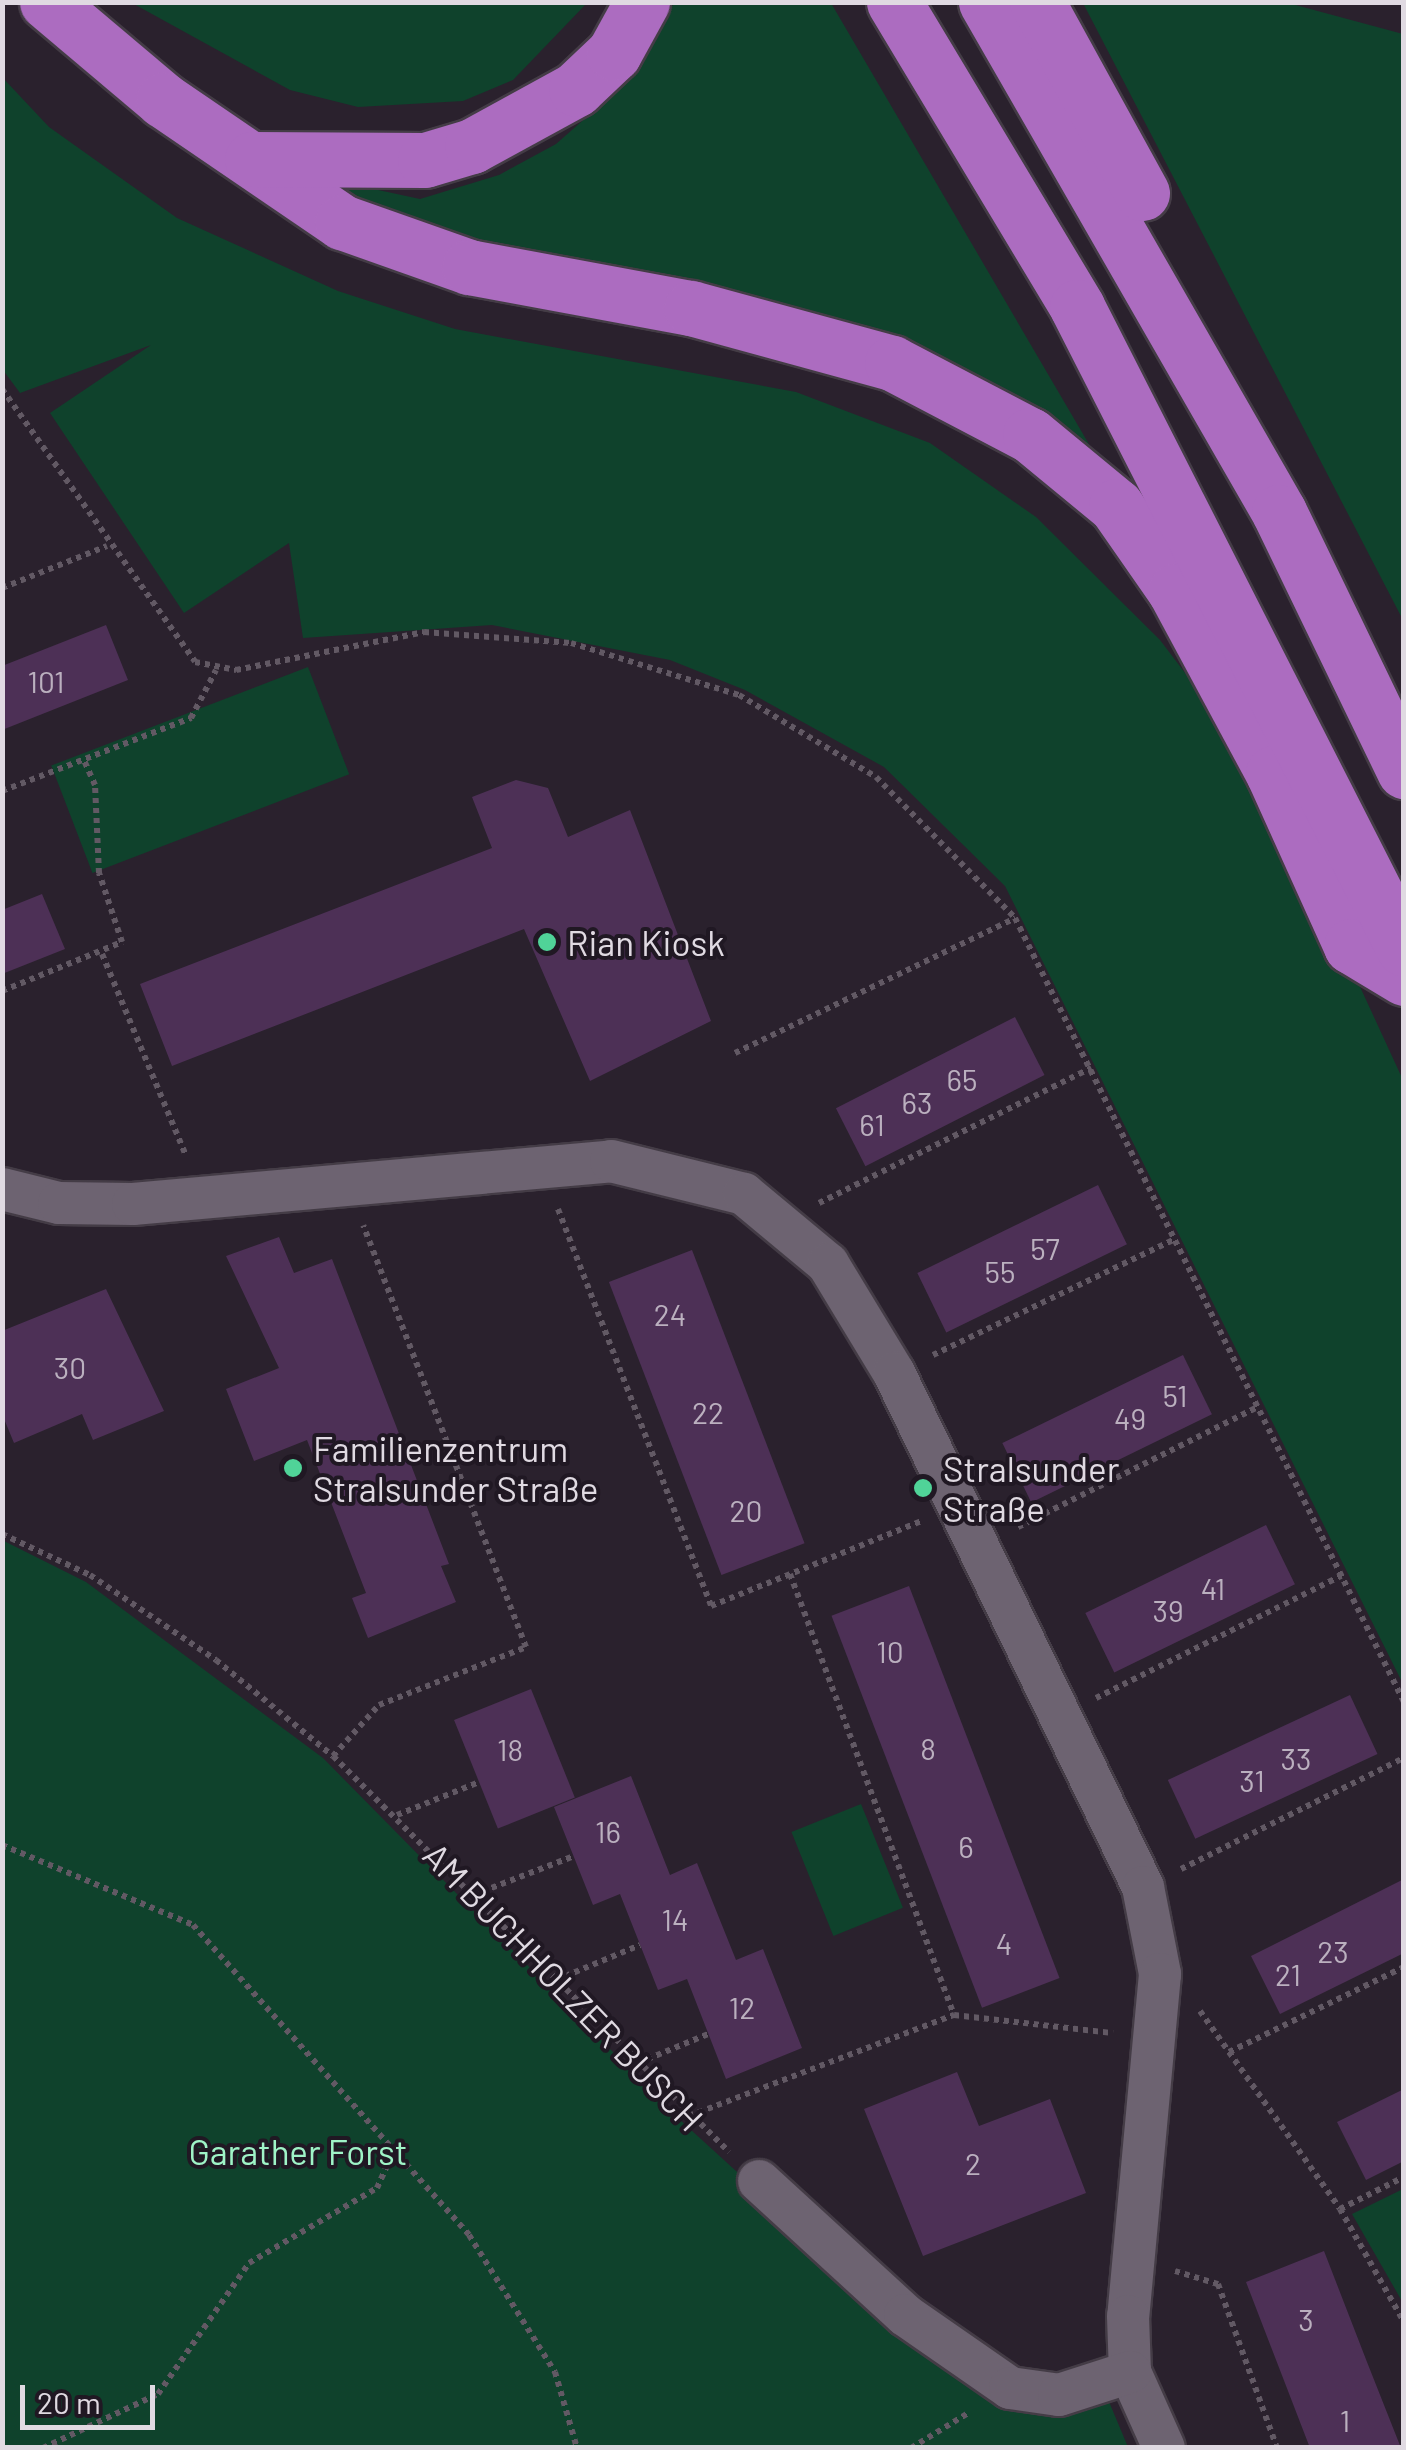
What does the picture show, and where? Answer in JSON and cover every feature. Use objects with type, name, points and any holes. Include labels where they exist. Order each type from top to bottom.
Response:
[{"type":"highway","points":[[47,2],[148,88],[342,222],[432,254],[691,308],[892,363],[1030,435],[1116,506],[1166,577],[1273,772],[1351,946],[1404,978]]},
{"type":"highway","points":[[252,159],[424,160],[472,146],[576,89],[614,54],[642,2]]},
{"type":"highway","points":[[894,2],[1077,308],[1404,949]]},
{"type":"highway","points":[[986,2],[1148,271],[1280,512],[1404,771]]},
{"type":"highway","points":[[1038,2],[1142,194],[1148,271]]},
{"type":"street","points":[[2,1189],[59,1203],[204,1200],[348,1187],[540,1161],[692,1175],[744,1194],[828,1264],[894,1373],[1144,1888],[1157,1936],[1156,2023],[1133,2258],[1130,2372],[1164,2448]]},
{"type":"street","points":[[759,2181],[904,2315],[1010,2388],[1059,2395],[1130,2372]]},
{"type":"path","points":[[2,389],[184,652],[216,670],[424,632],[491,632],[668,669],[739,696],[876,777],[1015,918],[1404,1702]]},
{"type":"path","points":[[2,588],[107,546]]},
{"type":"path","points":[[2,790],[191,718],[216,670]]},
{"type":"path","points":[[2,991],[102,954],[122,942],[99,873],[95,784],[84,760]]},
{"type":"path","points":[[734,1053],[1015,918]]},
{"type":"path","points":[[102,954],[204,1200]]},
{"type":"path","points":[[780,1222],[1091,1068]]},
{"type":"path","points":[[540,1161],[711,1606],[958,1506]]},
{"type":"path","points":[[333,1756],[379,1705],[526,1647],[348,1187]]},
{"type":"path","points":[[894,1373],[1175,1239]]},
{"type":"path","points":[[978,1547],[1258,1407]]},
{"type":"path","name":"AM BUCHHOLZER BUSCH","points":[[2,1534],[90,1575],[216,1660],[333,1756],[398,1815],[689,2116],[759,2181]]},
{"type":"path","points":[[790,1574],[954,2015]]},
{"type":"path","points":[[1061,1716],[1341,1576]]},
{"type":"path","points":[[1144,1888],[1404,1758]]},
{"type":"path","points":[[398,1815],[479,1782]]},
{"type":"path","points":[[2,1845],[192,1925],[469,2234],[556,2372],[577,2448]]},
{"type":"path","points":[[473,1895],[574,1856]]},
{"type":"path","points":[[556,1980],[640,1945]]},
{"type":"path","points":[[1229,2052],[1404,1968]]},
{"type":"path","points":[[689,2116],[954,2015],[1156,2023],[1205,2012],[1340,2209],[1404,2322]]},
{"type":"path","points":[[638,2064],[708,2034]]},
{"type":"path","points":[[42,2448],[158,2394],[249,2263],[377,2188],[394,2149]]},
{"type":"path","points":[[1340,2209],[1404,2177]]},
{"type":"path","points":[[1133,2258],[1218,2284],[1277,2448]]},
{"type":"path","points":[[911,2448],[1010,2388]]},
{"type":"green space","points":[[132,3],[587,3],[513,80],[463,101],[358,107],[290,90]]},
{"type":"green space","points":[[674,3],[831,3],[1107,475],[1039,421],[360,205],[290,171],[420,199],[499,175],[556,144],[622,86]]},
{"type":"green space","points":[[1083,3],[1288,3],[1403,34],[1403,620]]},
{"type":"green space","points":[[2,77],[49,127],[177,218],[338,291],[455,329],[796,392],[930,443],[1036,517],[1160,640],[1262,774],[1403,1080],[1403,1684],[1005,886],[884,767],[745,690],[670,660],[492,625],[303,638],[289,543],[184,613],[50,413],[151,345],[20,393],[3,370]]},
{"type":"green space","points":[[308,667],[349,774],[92,873],[51,766]]},
{"type":"green space","name":"Garather Forst","points":[[2,1540],[86,1582],[323,1758],[679,2119],[896,2317],[1000,2396],[1107,2397],[1128,2447],[3,2447]]},
{"type":"green space","points":[[861,1804],[903,1908],[833,1936],[791,1832]]},
{"type":"green space","points":[[1403,2189],[1403,2303],[1352,2214]]},
{"type":"building","points":[[106,625],[128,680],[2,730],[2,666]]},
{"type":"building","points":[[516,780],[548,788],[568,837],[630,810],[711,1021],[590,1081],[524,929],[172,1066],[140,984],[492,848],[472,797]]},
{"type":"building","points":[[42,894],[65,949],[2,974],[2,910]]},
{"type":"building","points":[[1015,1017],[1045,1075],[865,1166],[836,1108]]},
{"type":"building","points":[[1098,1185],[1127,1244],[946,1332],[917,1273]]},
{"type":"building","points":[[279,1237],[294,1273],[332,1259],[449,1564],[441,1566],[456,1602],[368,1638],[352,1598],[366,1593],[307,1440],[254,1461],[226,1389],[279,1368],[226,1256]]},
{"type":"building","points":[[692,1250],[805,1543],[721,1575],[609,1282]]},
{"type":"building","points":[[106,1289],[164,1411],[93,1440],[82,1414],[14,1443],[2,1414],[2,1331]]},
{"type":"building","points":[[1183,1355],[1212,1414],[1031,1502],[1002,1443]]},
{"type":"building","points":[[1266,1525],[1295,1584],[1114,1672],[1085,1613]]},
{"type":"building","points":[[909,1586],[1060,1978],[982,2008],[832,1616]]},
{"type":"building","points":[[531,1689],[575,1797],[498,1829],[454,1720]]},
{"type":"building","points":[[1350,1695],[1377,1754],[1195,1839],[1168,1780]]},
{"type":"building","points":[[631,1776],[670,1875],[697,1863],[736,1960],[763,1949],[802,2048],[726,2079],[687,1979],[658,1990],[620,1894],[593,1905],[554,1807]]},
{"type":"building","points":[[1404,1879],[1404,1953],[1280,2014],[1251,1956]]},
{"type":"building","points":[[957,2072],[979,2126],[1050,2099],[1086,2193],[923,2256],[864,2109]]},
{"type":"building","points":[[1404,2089],[1404,2161],[1366,2180],[1337,2122]]},
{"type":"building","points":[[1324,2251],[1401,2448],[1310,2448],[1246,2282]]},
{"type":"place","name":"Rian Kiosk","points":[[547,942]]},
{"type":"place","name":"Familienzentrum Stralsunder Straße","points":[[293,1468]]},
{"type":"place","name":"Stralsunder Straße","points":[[923,1488]]}]
